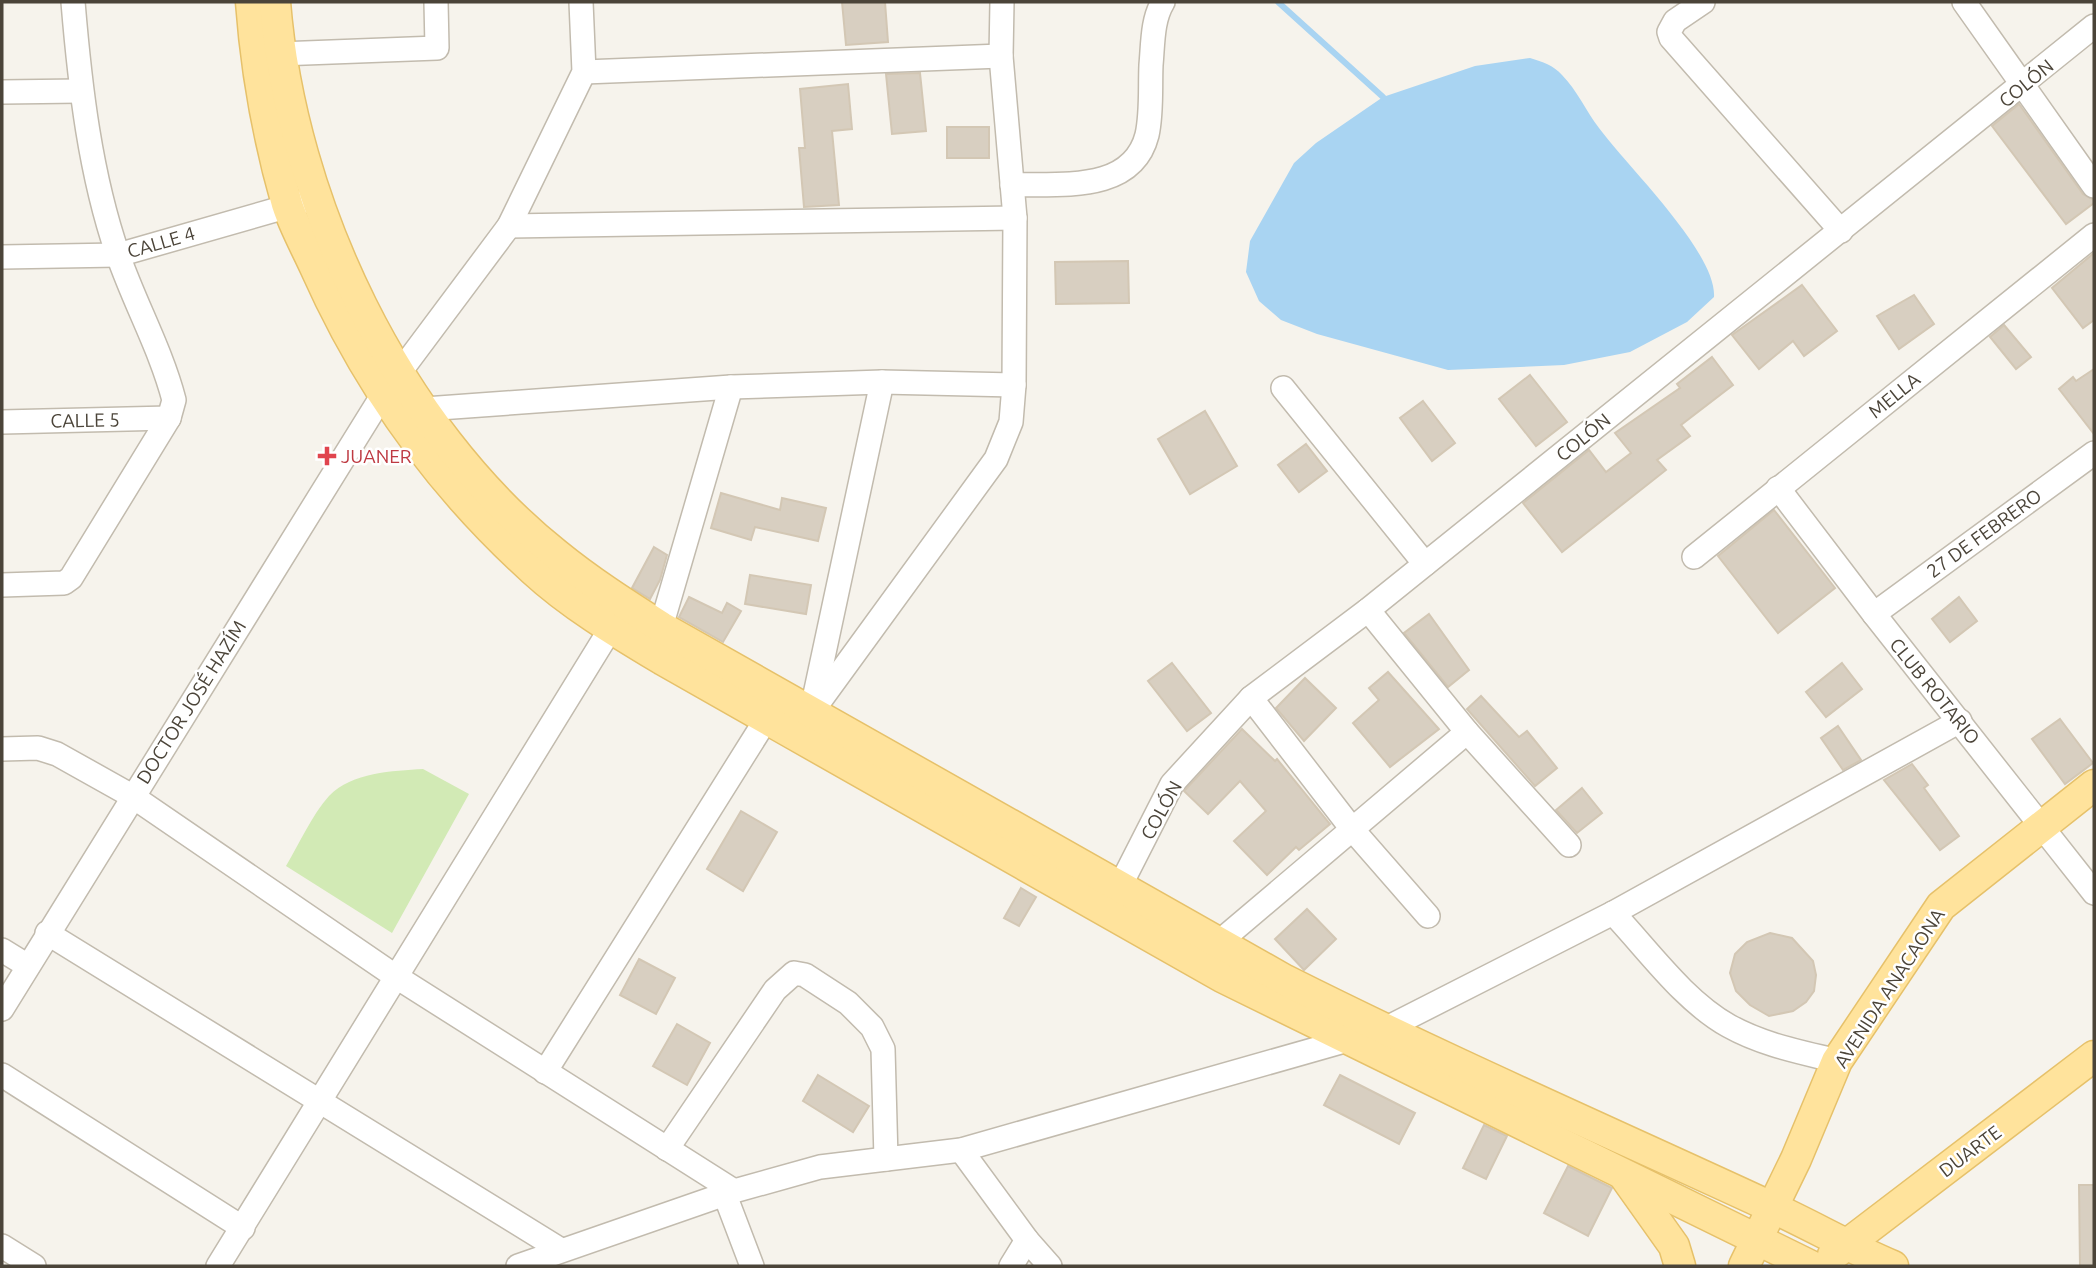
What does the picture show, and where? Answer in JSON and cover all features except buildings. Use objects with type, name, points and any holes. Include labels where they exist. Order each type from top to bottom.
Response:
[{"type":"main road","points":[[251,2],[255,51],[268,127],[288,207],[334,311],[382,396],[476,513],[534,571],[611,628],[1222,976],[1623,1174],[1750,1253],[1811,1266]]},
{"type":"main road","points":[[275,2],[279,54],[317,198],[342,263],[400,373],[425,409],[462,459],[512,514],[554,553],[610,595],[661,627],[1218,943],[1383,1030],[1772,1207],[1846,1246],[1893,1266]]},
{"type":"main road","name":"AVENIDA ANACAONA","points":[[1750,1253],[1838,1061],[1941,906],[2094,785]]},
{"type":"main road","name":"DUARTE","points":[[1817,1266],[2094,1056]]},
{"type":"main road","points":[[1623,1174],[1674,1246],[1680,1266]]},
{"type":"street","points":[[2,585],[64,583],[71,578],[169,418],[174,400],[169,380],[118,255],[103,204],[80,91],[73,2]]},
{"type":"street","points":[[279,54],[437,48],[436,2]]},
{"type":"street","points":[[581,2],[584,72],[1001,56]]},
{"type":"street","points":[[811,713],[996,459],[1011,422],[1014,385],[1015,218],[1001,56],[1002,2]]},
{"type":"street","points":[[1012,185],[1103,181],[1131,165],[1147,134],[1153,41],[1157,11],[1163,2]]},
{"type":"street","points":[[1703,2],[1675,20],[1669,32],[1671,38],[1841,231]]},
{"type":"street","points":[[1964,2],[2094,186]]},
{"type":"street","name":"COLÓN","points":[[1119,888],[1172,784],[1251,698],[1368,610],[2094,26]]},
{"type":"street","name":"DOCTOR JOSÉ HAZÍM","points":[[2,1009],[382,396],[509,226],[584,72]]},
{"type":"street","points":[[2,92],[80,91]]},
{"type":"street","name":"CALLE 4","points":[[2,257],[118,255],[317,198]]},
{"type":"street","points":[[509,226],[1015,218]]},
{"type":"street","name":"MELLA","points":[[1694,556],[2094,235]]},
{"type":"street","points":[[425,409],[731,387],[882,382],[1014,385]]},
{"type":"street","points":[[811,713],[882,382]]},
{"type":"street","points":[[661,627],[731,387]]},
{"type":"street","points":[[1283,388],[1425,564]]},
{"type":"street","name":"CALLE 5","points":[[2,422],[169,418]]},
{"type":"street","name":"27 DE FEBRERO","points":[[1874,614],[2094,453]]},
{"type":"street","name":"CLUB ROTARIO","points":[[1779,488],[1874,614],[2094,893]]},
{"type":"street","points":[[1368,610],[1466,732],[1569,845]]},
{"type":"street","points":[[218,1266],[611,628]]},
{"type":"street","points":[[1251,698],[1352,829],[1428,916]]},
{"type":"street","points":[[545,1072],[767,719]]},
{"type":"street","points":[[517,1266],[729,1193],[820,1167],[961,1150],[1383,1030],[1613,913],[1960,721]]},
{"type":"street","points":[[1218,943],[1466,732]]},
{"type":"street","points":[[2,749],[38,748],[57,754],[132,796],[395,976],[667,1149],[729,1193],[752,1266]]},
{"type":"street","points":[[1613,913],[1696,1001],[1727,1025],[1761,1041],[1838,1061]]},
{"type":"street","points":[[47,933],[561,1250]]},
{"type":"street","points":[[2,950],[28,966]]},
{"type":"street","points":[[667,1149],[775,990],[794,973],[805,975],[848,1003],[872,1027],[883,1049],[886,1159]]},
{"type":"street","points":[[2,1075],[243,1228]]},
{"type":"street","points":[[961,1150],[1027,1240],[1050,1266]]},
{"type":"street","points":[[1011,1266],[1027,1240]]},
{"type":"street","points":[[2,1246],[34,1266]]},
{"type":"green space","points":[[423,769],[469,794],[392,933],[286,866],[317,812],[338,788],[373,774]]},
{"type":"water","points":[[1530,58],[1551,66],[1567,81],[1599,128],[1668,210],[1701,257],[1711,279],[1714,297],[1687,322],[1630,352],[1564,365],[1448,370],[1317,334],[1281,320],[1259,301],[1246,272],[1250,241],[1294,163],[1316,143],[1383,97],[1475,66]]},
{"type":"waterway","points":[[1278,2],[1383,97]]},
{"type":"place","name":"JUANER","points":[[327,456]]}]
